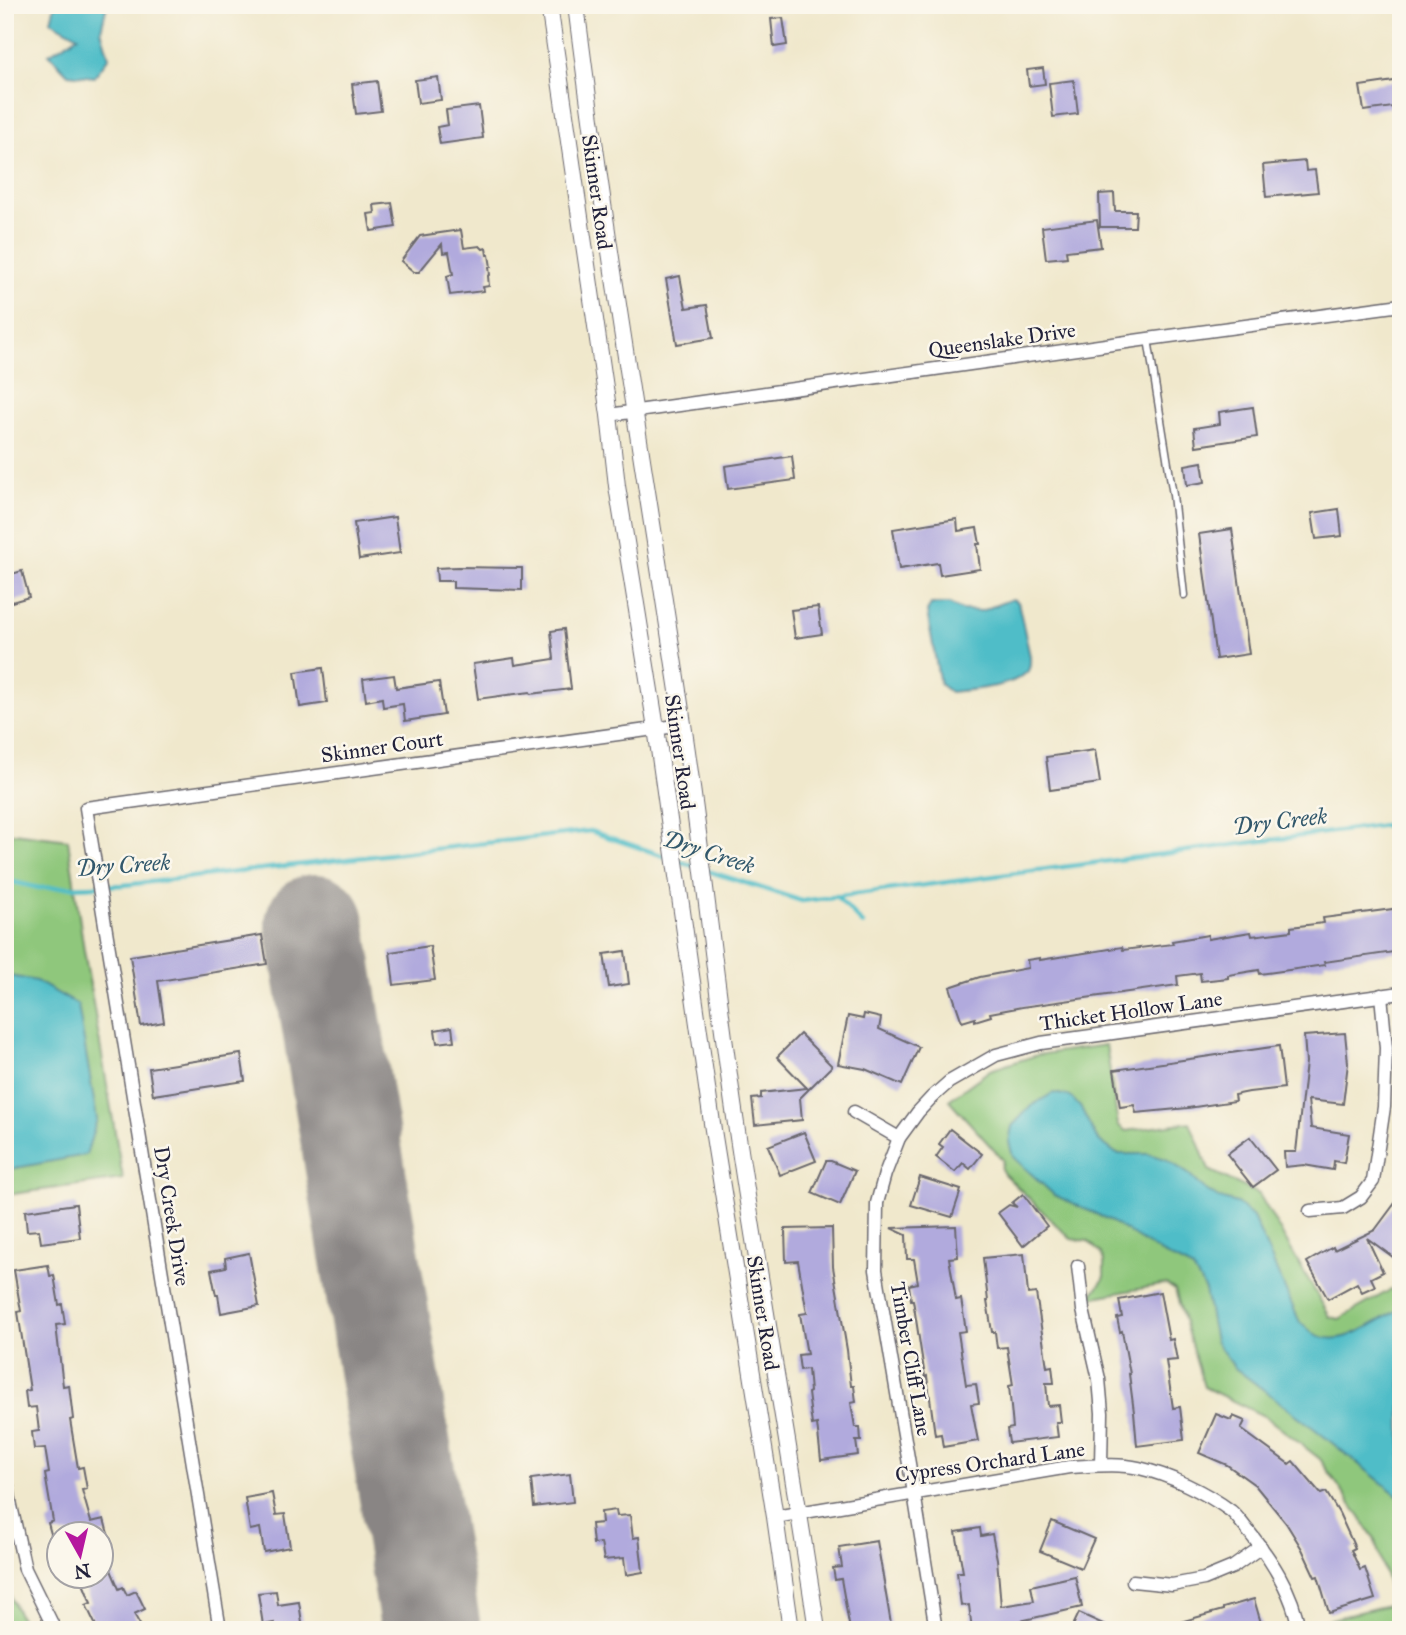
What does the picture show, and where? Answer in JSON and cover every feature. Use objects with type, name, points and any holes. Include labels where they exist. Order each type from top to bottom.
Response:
[{"type":"street","name":"Skinner Road","points":[[549,5],[617,486],[656,728],[713,1130],[791,1630]]},
{"type":"street","name":"Skinner Road","points":[[576,5],[634,412],[701,849],[736,1122],[817,1630]]},
{"type":"street","name":"Queenslake Drive","points":[[609,415],[1401,305]]},
{"type":"street","name":"Skinner Court","points":[[86,808],[683,725]]},
{"type":"street","name":"Dry Creek Drive","points":[[86,808],[220,1630]]},
{"type":"street","name":"Thicket Hollow Lane","points":[[899,1138],[918,1112],[949,1082],[996,1055],[1014,1049],[1401,993]]},
{"type":"street","points":[[1310,1211],[1343,1208],[1361,1198],[1373,1181],[1384,1107],[1386,1048],[1381,996]]},
{"type":"street","points":[[853,1112],[899,1138]]},
{"type":"street","name":"Timber Cliff Lane","points":[[899,1138],[877,1203],[876,1270],[936,1630]]},
{"type":"street","points":[[1078,1266],[1083,1310],[1099,1379],[1102,1413],[1101,1465]]},
{"type":"street","name":"Cypress Orchard Lane","points":[[775,1517],[1069,1467],[1101,1465],[1138,1468],[1187,1484],[1232,1512],[1261,1547],[1282,1581],[1296,1614],[1299,1630]]},
{"type":"street","points":[[5,1469],[25,1569],[55,1630]]},
{"type":"street","points":[[1133,1581],[1171,1585],[1204,1579],[1233,1567],[1261,1547]]},
{"type":"lane","points":[[1148,339],[1169,471],[1184,595]]},
{"type":"green space","points":[[5,832],[68,840],[123,1179],[5,1195]]},
{"type":"green space","points":[[1106,1045],[1118,1125],[1126,1131],[1190,1122],[1209,1170],[1259,1194],[1330,1317],[1339,1319],[1401,1284],[1401,1624],[1354,1630],[1305,1630],[1304,1626],[1388,1605],[1392,1597],[1374,1538],[1320,1459],[1266,1417],[1204,1387],[1175,1290],[1166,1284],[1089,1298],[1104,1279],[1101,1253],[1088,1241],[1071,1239],[1004,1174],[1001,1169],[1003,1160],[949,1100],[990,1070],[1037,1055]]},
{"type":"green space","points":[[5,1584],[17,1611],[27,1630],[5,1630]]},
{"type":"water","points":[[55,5],[107,5],[101,30],[109,57],[94,77],[68,74],[49,54],[78,36],[51,21]]},
{"type":"water","points":[[1012,599],[1018,602],[1030,656],[1028,670],[1011,682],[1001,685],[950,692],[940,684],[927,612],[931,604],[949,604],[962,610],[981,611]]},
{"type":"water","points":[[5,975],[36,981],[78,1005],[97,1119],[86,1155],[5,1170]]},
{"type":"water","points":[[1053,1093],[1070,1096],[1081,1108],[1097,1139],[1117,1154],[1148,1154],[1166,1159],[1190,1175],[1203,1188],[1219,1198],[1237,1203],[1253,1217],[1300,1323],[1313,1333],[1325,1338],[1347,1336],[1401,1309],[1401,1498],[1235,1368],[1215,1341],[1205,1290],[1193,1269],[1163,1254],[1107,1219],[1054,1195],[1013,1157],[1009,1142],[1012,1126],[1031,1106]]},
{"type":"building","points":[[783,18],[787,45],[774,47],[771,19]]},
{"type":"building","points":[[1043,68],[1045,84],[1029,86],[1027,70]]},
{"type":"building","points":[[438,77],[441,100],[418,103],[415,80]]},
{"type":"building","points":[[1074,80],[1078,114],[1053,117],[1049,83]]},
{"type":"building","points":[[1401,80],[1401,106],[1364,111],[1360,86]]},
{"type":"building","points":[[377,81],[381,111],[356,114],[352,84]]},
{"type":"building","points":[[479,106],[483,138],[440,144],[437,127],[448,125],[446,110]]},
{"type":"building","points":[[1305,161],[1306,171],[1315,170],[1318,192],[1266,197],[1263,165]]},
{"type":"building","points":[[1114,193],[1115,211],[1136,211],[1135,227],[1100,227],[1099,194]]},
{"type":"building","points":[[392,203],[396,227],[371,231],[368,214],[375,213],[374,205]]},
{"type":"building","points":[[1097,220],[1101,247],[1066,251],[1067,257],[1046,259],[1042,227]]},
{"type":"building","points":[[461,230],[464,248],[480,246],[486,248],[489,255],[489,286],[483,287],[484,291],[450,295],[447,276],[453,274],[449,252],[443,253],[442,244],[419,272],[414,272],[401,261],[420,236]]},
{"type":"building","points":[[680,276],[686,308],[707,305],[713,338],[677,344],[666,279]]},
{"type":"building","points":[[1253,407],[1257,437],[1196,446],[1194,428],[1220,424],[1219,412]]},
{"type":"building","points":[[792,456],[795,480],[728,489],[725,466]]},
{"type":"building","points":[[1202,462],[1205,482],[1187,485],[1185,465]]},
{"type":"building","points":[[1339,509],[1342,536],[1316,539],[1312,513]]},
{"type":"building","points":[[395,517],[400,553],[359,559],[354,523]]},
{"type":"building","points":[[957,519],[958,531],[977,528],[980,569],[940,575],[938,563],[899,569],[893,529]]},
{"type":"building","points":[[1232,529],[1249,654],[1216,659],[1199,534]]},
{"type":"building","points":[[436,568],[522,568],[522,590],[453,588],[453,581],[437,581]]},
{"type":"building","points":[[22,571],[29,597],[5,604],[5,576]]},
{"type":"building","points":[[818,607],[822,634],[795,638],[791,610]]},
{"type":"building","points":[[564,629],[571,689],[478,699],[473,664],[514,658],[515,665],[554,659],[551,631]]},
{"type":"building","points":[[323,668],[327,703],[300,707],[295,672]]},
{"type":"building","points":[[394,675],[396,688],[439,682],[444,715],[405,721],[403,704],[383,707],[382,698],[366,701],[363,679]]},
{"type":"building","points":[[1095,750],[1100,783],[1050,790],[1046,757]]},
{"type":"building","points":[[1401,908],[1401,951],[1324,962],[1325,965],[1260,974],[1259,970],[1201,981],[1200,973],[1177,976],[1178,985],[1022,1007],[990,1013],[991,1016],[975,1021],[975,1018],[962,1022],[950,987],[980,977],[1028,968],[1027,960],[1122,947],[1123,950],[1173,944],[1172,941],[1208,935],[1208,939],[1251,932],[1252,936],[1291,931],[1291,927],[1324,923],[1323,918]]},
{"type":"building","points":[[262,935],[267,964],[158,981],[164,1022],[141,1026],[130,956]]},
{"type":"building","points":[[430,946],[435,980],[394,985],[390,952]]},
{"type":"building","points":[[625,951],[629,984],[609,987],[604,954]]},
{"type":"building","points":[[864,1014],[881,1018],[879,1029],[919,1047],[902,1085],[865,1069],[838,1064],[848,1016],[863,1019]]},
{"type":"building","points":[[452,1027],[454,1041],[437,1043],[435,1030]]},
{"type":"building","points":[[1345,1033],[1348,1063],[1343,1104],[1308,1100],[1311,1128],[1349,1134],[1344,1163],[1334,1161],[1333,1170],[1304,1165],[1285,1167],[1284,1152],[1296,1152],[1306,1062],[1304,1036]]},
{"type":"building","points":[[800,1034],[832,1066],[800,1098],[802,1120],[755,1125],[752,1099],[761,1098],[761,1093],[807,1088],[777,1057]]},
{"type":"building","points":[[1279,1046],[1284,1088],[1234,1095],[1235,1101],[1188,1108],[1136,1113],[1134,1105],[1120,1107],[1114,1070]]},
{"type":"building","points":[[241,1054],[245,1081],[153,1095],[149,1068]]},
{"type":"building","points":[[950,1129],[982,1154],[970,1169],[963,1163],[955,1172],[936,1157],[943,1147],[939,1144]]},
{"type":"building","points":[[804,1132],[816,1161],[780,1175],[768,1146]]},
{"type":"building","points":[[1250,1137],[1276,1170],[1253,1187],[1227,1154]]},
{"type":"building","points":[[826,1161],[855,1171],[840,1205],[812,1193]]},
{"type":"building","points":[[920,1177],[961,1190],[952,1217],[911,1205]]},
{"type":"building","points":[[1023,1194],[1047,1226],[1023,1246],[998,1213],[1009,1205],[1017,1207],[1012,1203]]},
{"type":"building","points":[[1401,1195],[1401,1263],[1367,1238],[1383,1272],[1371,1278],[1375,1286],[1362,1292],[1357,1283],[1328,1299],[1307,1262],[1333,1247],[1334,1250],[1375,1230]]},
{"type":"building","points":[[76,1204],[80,1238],[41,1243],[39,1230],[27,1231],[25,1211]]},
{"type":"building","points":[[956,1226],[958,1257],[949,1258],[956,1300],[961,1299],[966,1331],[958,1332],[966,1385],[976,1384],[979,1403],[971,1404],[978,1441],[943,1447],[941,1434],[935,1435],[927,1376],[925,1377],[911,1300],[909,1285],[918,1283],[914,1259],[907,1259],[906,1235],[891,1228]]},
{"type":"building","points":[[832,1228],[833,1267],[851,1386],[854,1386],[856,1402],[851,1403],[855,1427],[860,1427],[861,1441],[856,1441],[858,1455],[821,1460],[817,1424],[812,1425],[808,1369],[800,1370],[798,1355],[807,1354],[800,1314],[807,1313],[798,1261],[786,1262],[785,1229]]},
{"type":"building","points":[[249,1253],[259,1306],[221,1313],[211,1270],[226,1267],[225,1258]]},
{"type":"building","points":[[1024,1254],[1028,1294],[1036,1293],[1047,1367],[1052,1366],[1054,1383],[1046,1383],[1048,1406],[1059,1405],[1061,1422],[1056,1422],[1058,1437],[1009,1443],[1007,1429],[1013,1428],[1009,1386],[1013,1385],[1007,1347],[997,1348],[995,1332],[992,1332],[983,1258]]},
{"type":"building","points":[[48,1265],[50,1276],[54,1275],[65,1324],[56,1325],[63,1386],[69,1385],[73,1419],[70,1420],[78,1468],[83,1467],[87,1489],[82,1490],[90,1520],[53,1520],[45,1474],[49,1473],[45,1448],[34,1449],[32,1432],[39,1431],[36,1407],[27,1408],[25,1391],[30,1390],[14,1270]]},
{"type":"building","points":[[1160,1292],[1169,1340],[1173,1339],[1177,1360],[1166,1361],[1173,1408],[1180,1407],[1184,1440],[1137,1446],[1130,1374],[1117,1318],[1122,1317],[1119,1300]]},
{"type":"building","points":[[1216,1414],[1231,1420],[1233,1416],[1245,1421],[1241,1429],[1289,1464],[1293,1461],[1321,1494],[1326,1492],[1355,1548],[1351,1550],[1360,1570],[1365,1568],[1375,1599],[1329,1613],[1318,1576],[1315,1577],[1286,1523],[1255,1485],[1227,1465],[1199,1453]]},
{"type":"building","points":[[570,1474],[573,1502],[534,1507],[531,1479]]},
{"type":"building","points":[[272,1493],[276,1515],[285,1514],[290,1547],[264,1552],[260,1528],[250,1530],[245,1498]]},
{"type":"building","points":[[616,1510],[617,1516],[630,1515],[633,1538],[639,1537],[643,1572],[626,1575],[624,1558],[604,1560],[601,1543],[593,1544],[591,1524],[602,1523],[601,1512]]},
{"type":"building","points":[[1052,1521],[1094,1539],[1081,1568],[1040,1551]]},
{"type":"building","points":[[980,1528],[981,1536],[992,1534],[1001,1606],[1034,1601],[1031,1586],[1075,1576],[1082,1607],[1020,1621],[1021,1630],[972,1630],[969,1605],[961,1606],[957,1572],[963,1572],[956,1532]]},
{"type":"building","points":[[877,1541],[892,1630],[850,1630],[841,1579],[835,1580],[833,1568],[842,1567],[839,1547]]},
{"type":"building","points":[[116,1582],[119,1589],[123,1587],[127,1595],[136,1591],[145,1609],[134,1614],[143,1630],[98,1630],[86,1605],[91,1603],[86,1590],[116,1590]]},
{"type":"building","points":[[276,1591],[278,1605],[299,1602],[303,1630],[275,1630],[274,1623],[263,1625],[258,1593]]},
{"type":"building","points":[[1254,1599],[1263,1630],[1166,1630],[1166,1626]]},
{"type":"building","points":[[1079,1613],[1116,1630],[1071,1630]]},
{"type":"waterway","name":"Dry Creek","points":[[708,871],[802,901],[1401,823]]},
{"type":"waterway","name":"Dry Creek","points":[[5,880],[39,888],[124,885],[590,831],[670,858]]},
{"type":"waterway","name":"Dry Creek","points":[[678,861],[700,868]]},
{"type":"waterway","points":[[836,896],[863,924]]},
{"type":"runway","points":[[315,924],[431,1630]]}]
